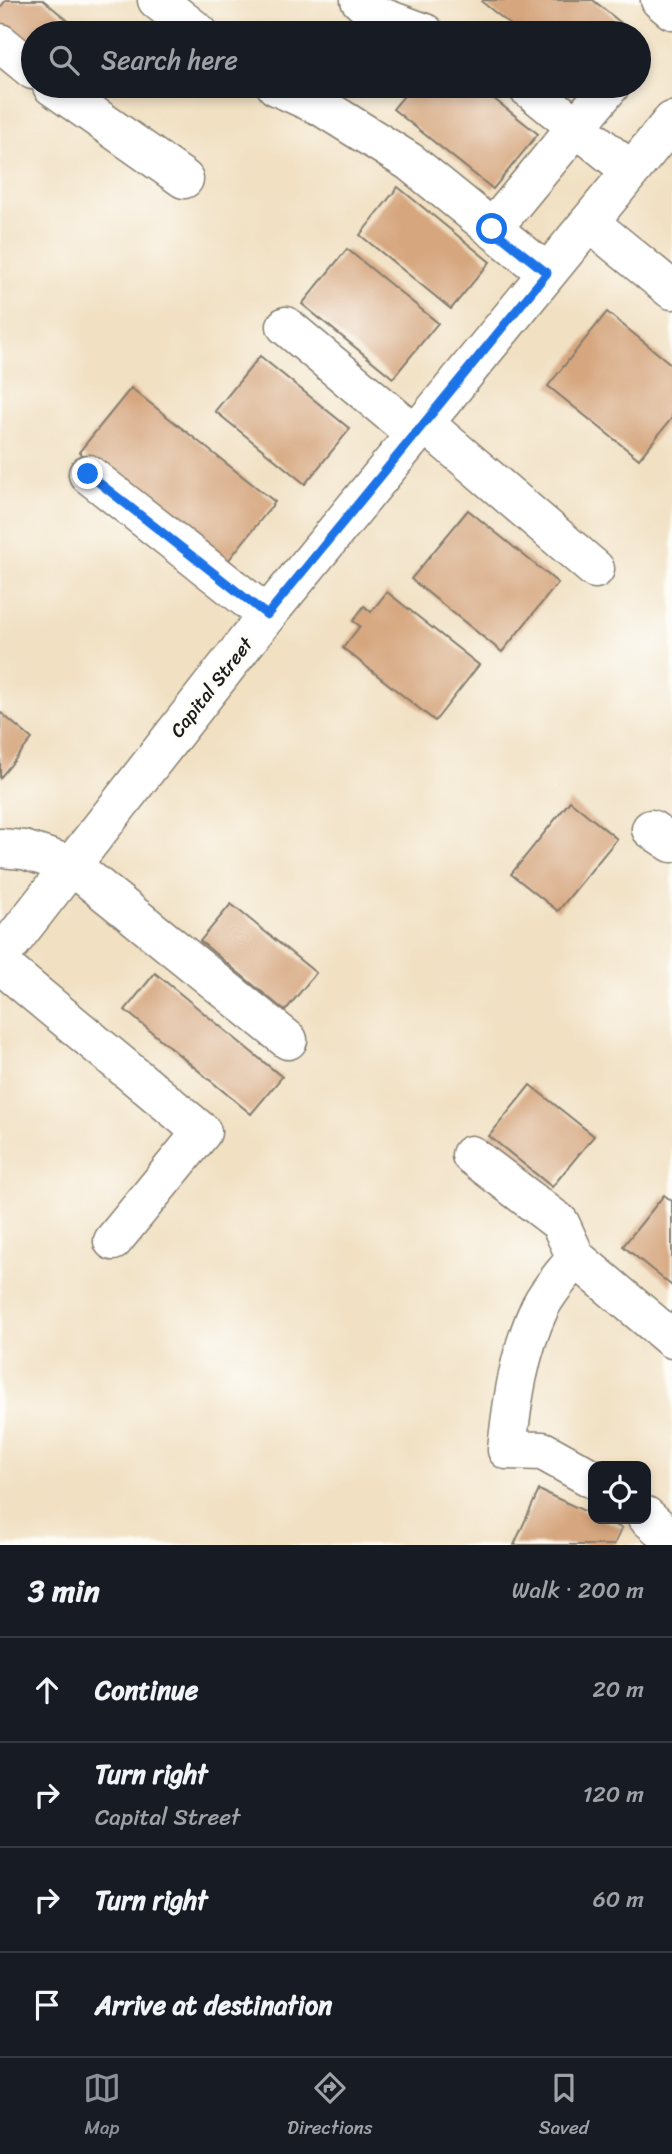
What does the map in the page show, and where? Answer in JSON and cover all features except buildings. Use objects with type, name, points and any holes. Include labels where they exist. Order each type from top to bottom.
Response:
[{"type":"street","points":[[157,0],[184,21]]},
{"type":"street","points":[[360,0],[376,15],[392,21]]},
{"type":"street","points":[[660,0],[672,10]]},
{"type":"street","points":[[0,43],[21,60]]},
{"type":"street","points":[[69,98],[184,179]]},
{"type":"street","points":[[302,98],[322,107],[410,162],[547,273]]},
{"type":"street","points":[[541,98],[631,171]]},
{"type":"street","points":[[492,229],[600,98]]},
{"type":"street","name":"Capital Street","points":[[0,957],[267,615],[672,121]]},
{"type":"street","points":[[589,222],[672,290]]},
{"type":"street","points":[[286,326],[420,428],[596,569]]},
{"type":"street","points":[[88,474],[267,615]]},
{"type":"street","points":[[0,848],[24,850],[71,865],[288,1040]]},
{"type":"street","points":[[0,964],[201,1132],[113,1241]]},
{"type":"street","points":[[471,1155],[560,1223],[576,1258],[672,1339]]},
{"type":"street","points":[[576,1258],[541,1305],[523,1352],[512,1405],[507,1450],[543,1451],[588,1476]]},
{"type":"route","points":[[88,474],[267,615],[547,273],[492,229]]}]
